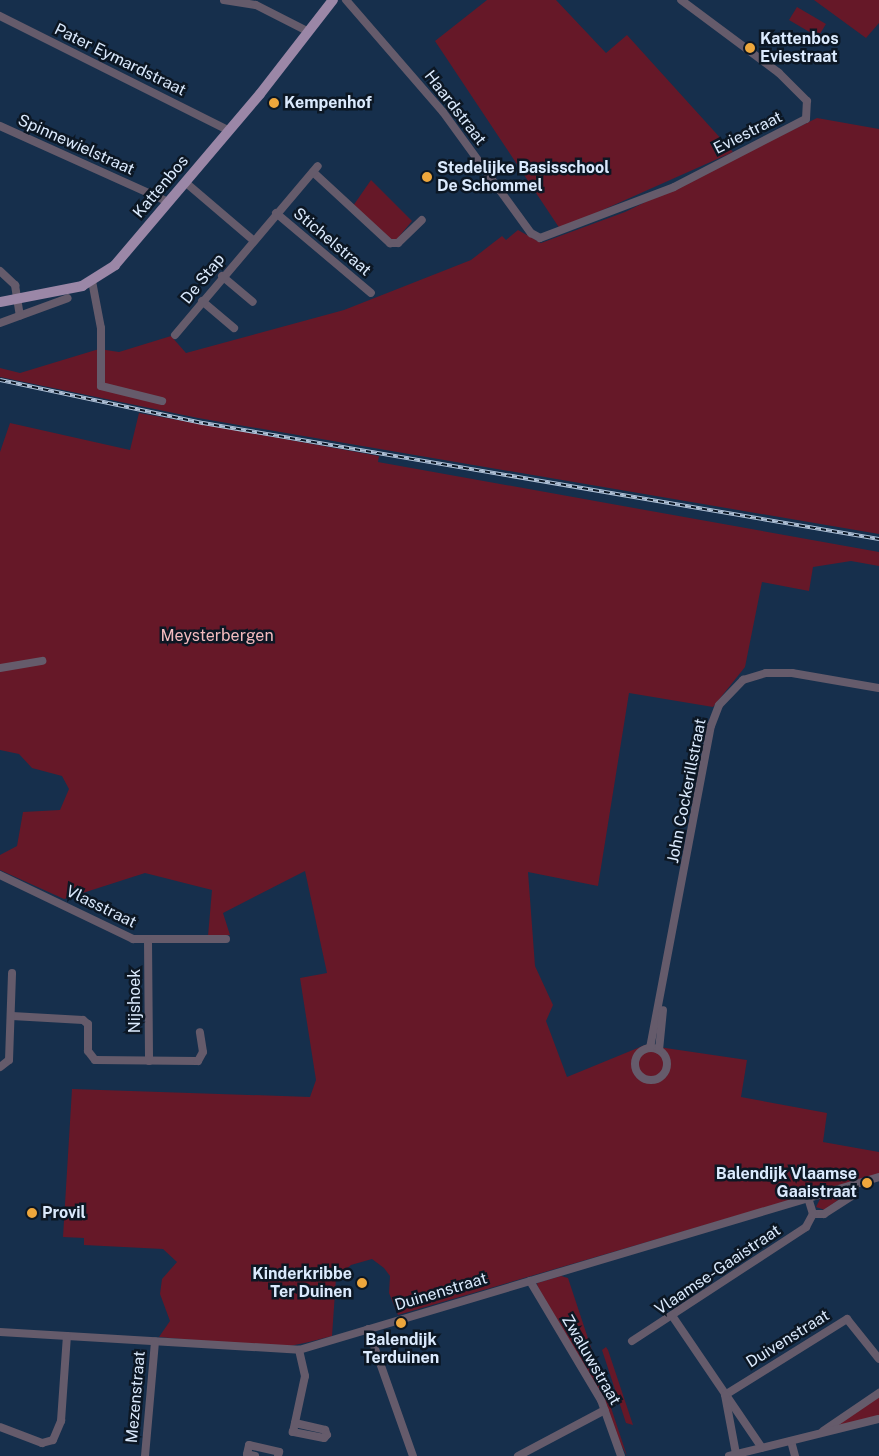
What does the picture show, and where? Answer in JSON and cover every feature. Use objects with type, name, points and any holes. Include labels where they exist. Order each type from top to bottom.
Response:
[{"type":"main road","name":"Kattenbos","points":[[307,31],[326,0]]},
{"type":"main road","name":"Kattenbos","points":[[0,302],[92,281],[115,265],[228,130],[333,0]]},
{"type":"street","points":[[224,0],[256,5],[307,31]]},
{"type":"street","name":"Haardstraat","points":[[346,0],[443,112],[537,238]]},
{"type":"street","name":"Eviestraat","points":[[537,238],[674,188],[806,118],[809,112],[807,101],[779,73],[681,0]]},
{"type":"street","name":"Pater Eymardstraat","points":[[0,16],[228,130]]},
{"type":"street","name":"Spinnewielstraat","points":[[0,126],[168,202]]},
{"type":"street","name":"De Stap","points":[[175,335],[222,276],[315,169],[390,243],[398,243],[422,220]]},
{"type":"street","points":[[185,182],[253,240]]},
{"type":"street","name":"Stichelstraat","points":[[276,213],[370,293]]},
{"type":"street","points":[[0,271],[13,280],[20,316]]},
{"type":"street","points":[[222,276],[253,302]]},
{"type":"street","points":[[92,281],[101,328],[101,386],[162,401]]},
{"type":"street","points":[[0,323],[68,298]]},
{"type":"street","points":[[202,301],[234,328]]},
{"type":"street","points":[[0,668],[42,661]]},
{"type":"street","name":"John Cockerillstraat","points":[[663,995],[659,1050],[666,1058],[665,1073],[646,1080],[635,1064],[640,1053],[650,1048],[663,995],[711,726],[719,705],[743,680],[766,673],[792,673],[879,688]]},
{"type":"street","name":"Vlasstraat","points":[[0,875],[126,935],[148,941],[226,939]]},
{"type":"street","name":"Nijshoek","points":[[148,941],[149,1061]]},
{"type":"street","points":[[0,1067],[9,1060],[12,973]]},
{"type":"street","points":[[12,1016],[83,1020],[88,1024],[90,1058],[198,1061],[203,1052],[200,1032]]},
{"type":"street","points":[[650,1048],[659,1050]]},
{"type":"street","name":"Duinenstraat","points":[[0,1332],[299,1350],[879,1177]]},
{"type":"street","points":[[808,1198],[813,1214],[824,1214],[852,1196],[856,1184]]},
{"type":"street","name":"Vlaamse-Gaaistraat","points":[[632,1341],[673,1317],[806,1227],[813,1214]]},
{"type":"street","name":"Zwaluwstraat","points":[[530,1280],[605,1410],[622,1456]]},
{"type":"street","points":[[673,1317],[762,1448]]},
{"type":"street","name":"Duivenstraat","points":[[725,1394],[846,1319],[879,1359]]},
{"type":"street","points":[[368,1329],[412,1456]]},
{"type":"street","points":[[0,1427],[42,1443],[53,1440],[62,1415],[67,1336]]},
{"type":"street","name":"Mezenstraat","points":[[145,1456],[155,1341]]},
{"type":"street","points":[[295,1423],[305,1376],[299,1350]]},
{"type":"street","points":[[819,1434],[879,1393]]},
{"type":"street","points":[[725,1394],[733,1455],[879,1419]]},
{"type":"street","points":[[518,1456],[605,1410]]},
{"type":"street","points":[[790,1441],[795,1456]]},
{"type":"street","points":[[255,1456],[248,1454],[250,1445],[279,1452],[278,1456]]},
{"type":"green space","points":[[487,0],[556,0],[606,53],[627,35],[733,152],[560,229],[435,41]]},
{"type":"green space","points":[[814,0],[879,0],[879,23],[866,38]]},
{"type":"green space","points":[[797,7],[826,24],[818,37],[789,20]]},
{"type":"green space","points":[[817,118],[879,129],[879,534],[198,418],[0,377],[0,368],[20,373],[99,349],[119,352],[171,336],[186,353],[344,310],[471,260],[502,236],[506,240],[518,230],[541,243],[625,212]]},
{"type":"green space","points":[[371,180],[412,221],[397,239],[392,241],[353,206]]},
{"type":"green space","name":"Meysterbergen","points":[[139,413],[379,456],[378,462],[879,552],[879,566],[851,561],[813,567],[809,591],[762,582],[745,667],[713,707],[629,693],[598,886],[528,872],[535,966],[553,1005],[546,1021],[567,1077],[645,1045],[747,1060],[741,1097],[827,1113],[823,1142],[879,1152],[879,1174],[398,1315],[389,1293],[390,1276],[384,1268],[372,1259],[351,1265],[336,1278],[332,1336],[309,1342],[280,1348],[159,1337],[170,1321],[160,1294],[162,1279],[177,1262],[163,1249],[84,1245],[84,1238],[63,1237],[72,1089],[310,1097],[316,1080],[300,978],[327,973],[305,871],[223,913],[230,935],[208,936],[212,890],[145,873],[64,899],[0,870],[0,855],[17,846],[23,812],[60,810],[69,789],[62,776],[32,768],[19,754],[0,750],[0,452],[10,423],[130,450]]},
{"type":"green space","points":[[851,1190],[825,1210],[816,1207],[820,1199]]},
{"type":"green space","points":[[561,1276],[568,1278],[627,1456],[538,1288],[537,1283]]},
{"type":"green space","points":[[606,1347],[633,1425],[626,1423],[602,1350]]},
{"type":"green space","points":[[879,1396],[879,1417],[838,1424]]},
{"type":"railway","points":[[0,380],[203,423],[879,539]]},
{"type":"place","name":"Kattenbos Eviestraat","points":[[750,48]]},
{"type":"place","name":"Kempenhof","points":[[274,103]]},
{"type":"place","name":"Stedelijke Basisschool De Schommel","points":[[427,177]]},
{"type":"place","name":"Balendijk Vlaamse Gaaistraat","points":[[867,1183]]},
{"type":"place","name":"Provil","points":[[32,1213]]},
{"type":"place","name":"Kinderkribbe Ter Duinen","points":[[362,1283]]},
{"type":"place","name":"Balendijk Terduinen","points":[[401,1323]]}]
